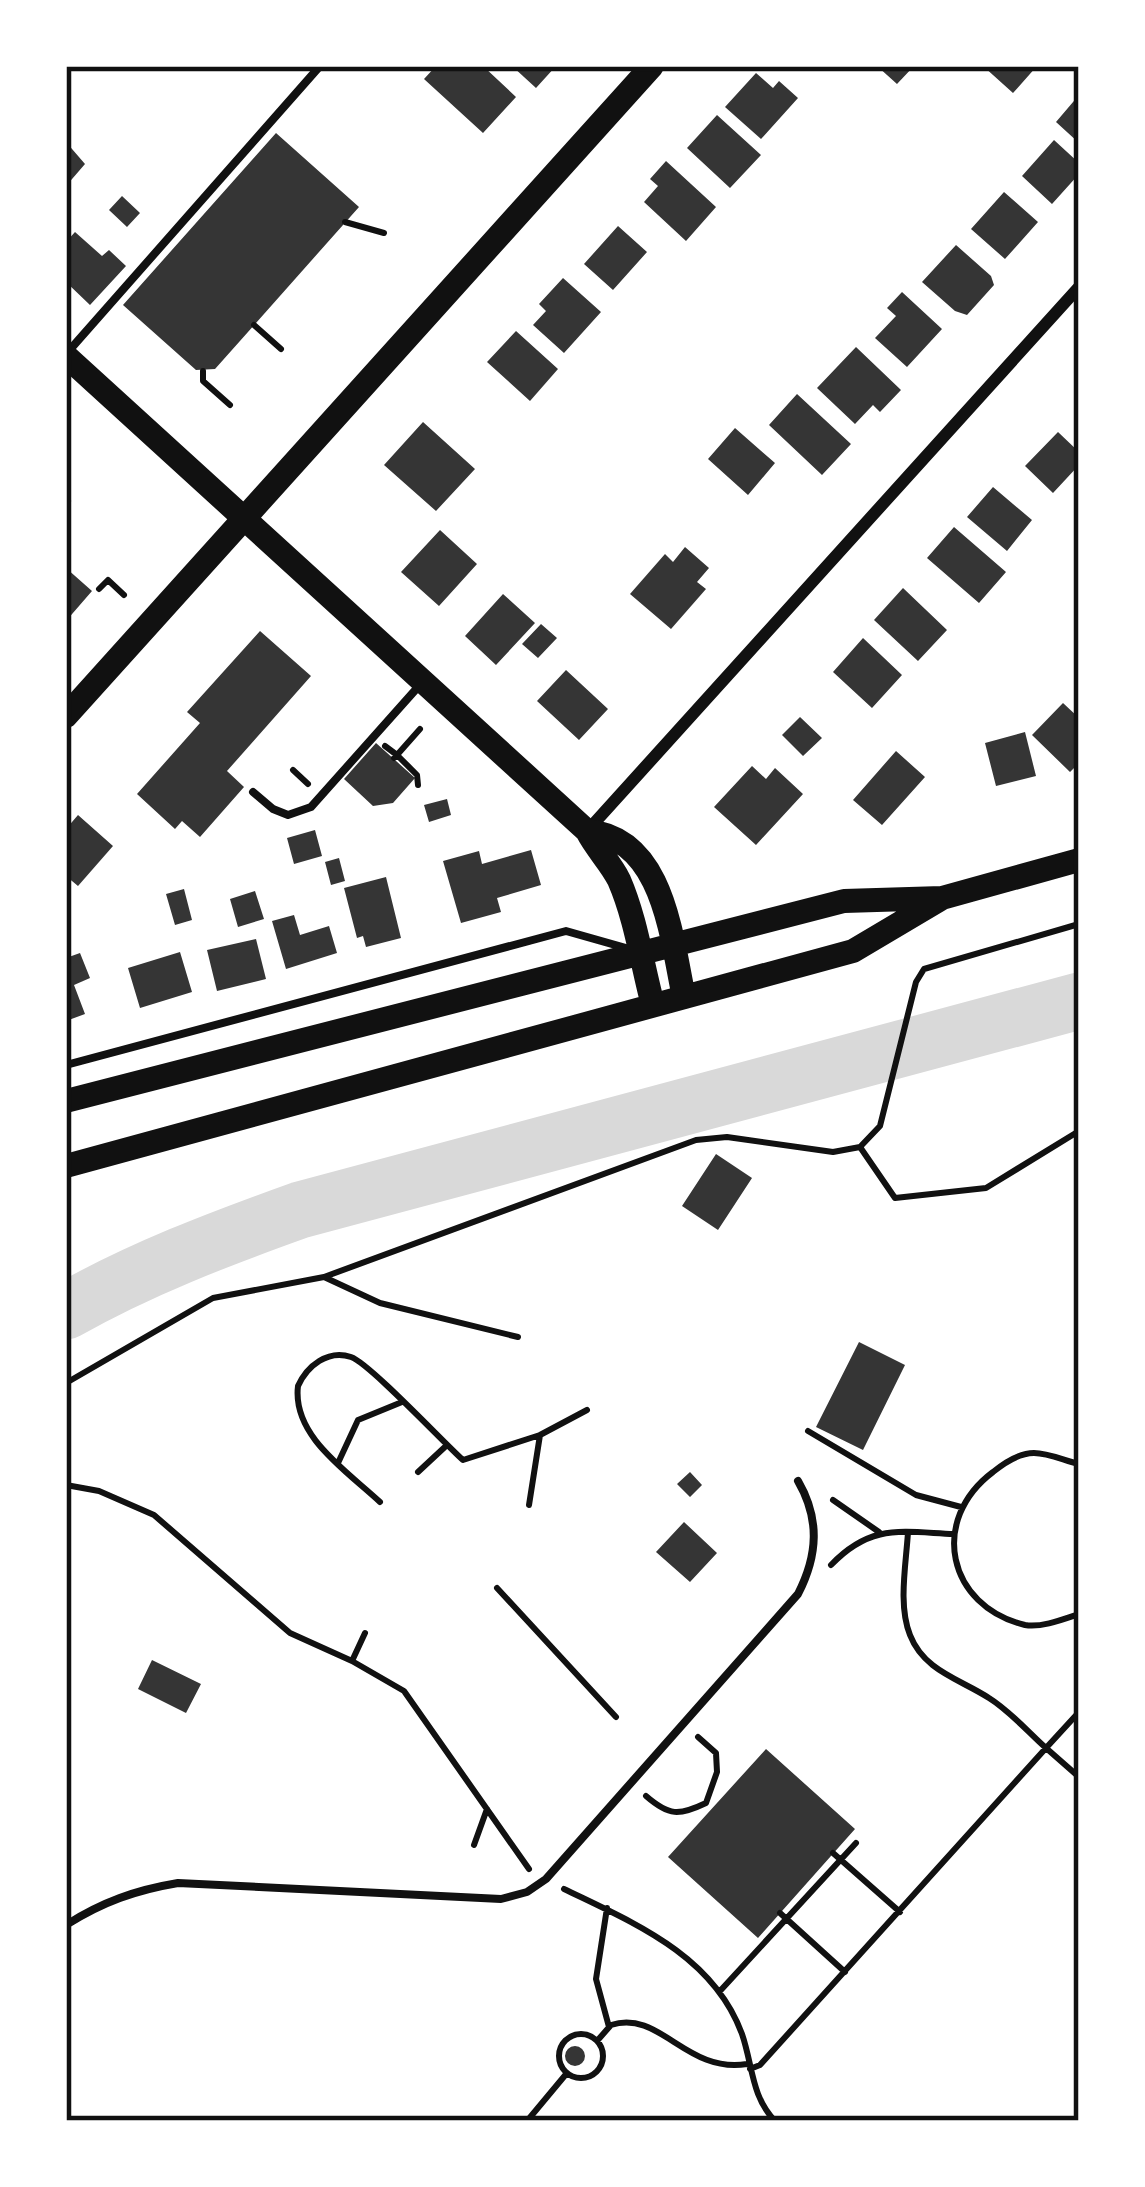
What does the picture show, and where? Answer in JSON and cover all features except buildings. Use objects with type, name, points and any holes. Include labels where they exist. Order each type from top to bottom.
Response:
[{"type":"main road","points":[[66,716],[652,66]]},
{"type":"main road","points":[[66,355],[587,831],[619,881],[653,1005]]},
{"type":"main road","points":[[587,831],[613,833],[637,856],[662,897],[684,997]]},
{"type":"main road","points":[[66,1101],[844,901],[942,898],[1079,860]]},
{"type":"main road","points":[[66,1166],[854,951],[942,898]]},
{"type":"main road","points":[[66,1179],[172,1136]]},
{"type":"street","points":[[587,831],[1079,287]]},
{"type":"lane","points":[[66,355],[320,66]]},
{"type":"lane","points":[[253,792],[288,815],[310,807],[423,682]]},
{"type":"lane","points":[[66,1065],[566,931],[639,952]]},
{"type":"lane","points":[[66,1925],[102,1903],[178,1883],[501,1899],[527,1892],[546,1879],[798,1594],[810,1572],[815,1548],[810,1502],[798,1481]]},
{"type":"path","points":[[345,222],[384,233]]},
{"type":"path","points":[[254,325],[281,349]]},
{"type":"path","points":[[203,371],[203,381],[230,405]]},
{"type":"path","points":[[99,590],[108,580],[124,595]]},
{"type":"path","points":[[395,757],[420,730]]},
{"type":"path","points":[[382,743],[417,775],[418,784]]},
{"type":"path","points":[[293,770],[311,787]]},
{"type":"path","points":[[66,1383],[213,1298],[324,1277],[696,1140],[727,1137],[833,1152],[860,1147],[880,1126],[916,982],[929,966],[1079,924]]},
{"type":"path","points":[[860,1147],[895,1198],[986,1188],[1079,1131]]},
{"type":"path","points":[[324,1277],[380,1303],[518,1337]]},
{"type":"path","points":[[380,1502],[310,1434],[300,1415],[296,1397],[304,1373],[329,1357],[351,1357],[463,1460],[540,1435],[587,1410]]},
{"type":"path","points":[[338,1463],[358,1420],[401,1402]]},
{"type":"path","points":[[808,1431],[916,1495],[961,1507]]},
{"type":"path","points":[[529,1505],[540,1435]]},
{"type":"path","points":[[418,1472],[447,1445]]},
{"type":"path","points":[[1079,1464],[1031,1453],[1005,1462],[986,1476],[961,1507],[952,1559],[980,1604],[1028,1626],[1079,1615]]},
{"type":"path","points":[[66,1485],[130,1501],[154,1515],[290,1633],[404,1690],[530,1870]]},
{"type":"path","points":[[833,1500],[879,1532]]},
{"type":"path","points":[[830,1565],[859,1540],[879,1532],[954,1534]]},
{"type":"path","points":[[908,1532],[904,1607],[909,1634],[922,1656],[942,1673],[992,1700],[1079,1777]]},
{"type":"path","points":[[497,1588],[616,1717]]},
{"type":"path","points":[[352,1660],[365,1633]]},
{"type":"path","points":[[596,2041],[609,2027],[638,2022],[702,2060],[760,2065],[1079,1712]]},
{"type":"path","points":[[646,1796],[663,1811],[681,1815],[709,1806],[716,1753],[698,1737]]},
{"type":"path","points":[[474,1845],[487,1809]]},
{"type":"path","points":[[720,1991],[837,1856],[856,1843]]},
{"type":"path","points":[[837,1856],[900,1912]]},
{"type":"path","points":[[563,1888],[660,1936],[720,1991],[743,2036],[761,2105],[776,2121]]},
{"type":"path","points":[[607,1908],[596,1979],[609,2027]]},
{"type":"path","points":[[783,1916],[844,1972]]},
{"type":"path","points":[[584,2034],[596,2041],[602,2054],[599,2068],[580,2078],[567,2072],[559,2053],[565,2041],[584,2034]]},
{"type":"path","points":[[527,2121],[567,2072]]},
{"type":"waterway","points":[[66,1311],[180,1256],[300,1210],[1079,1001]]}]
